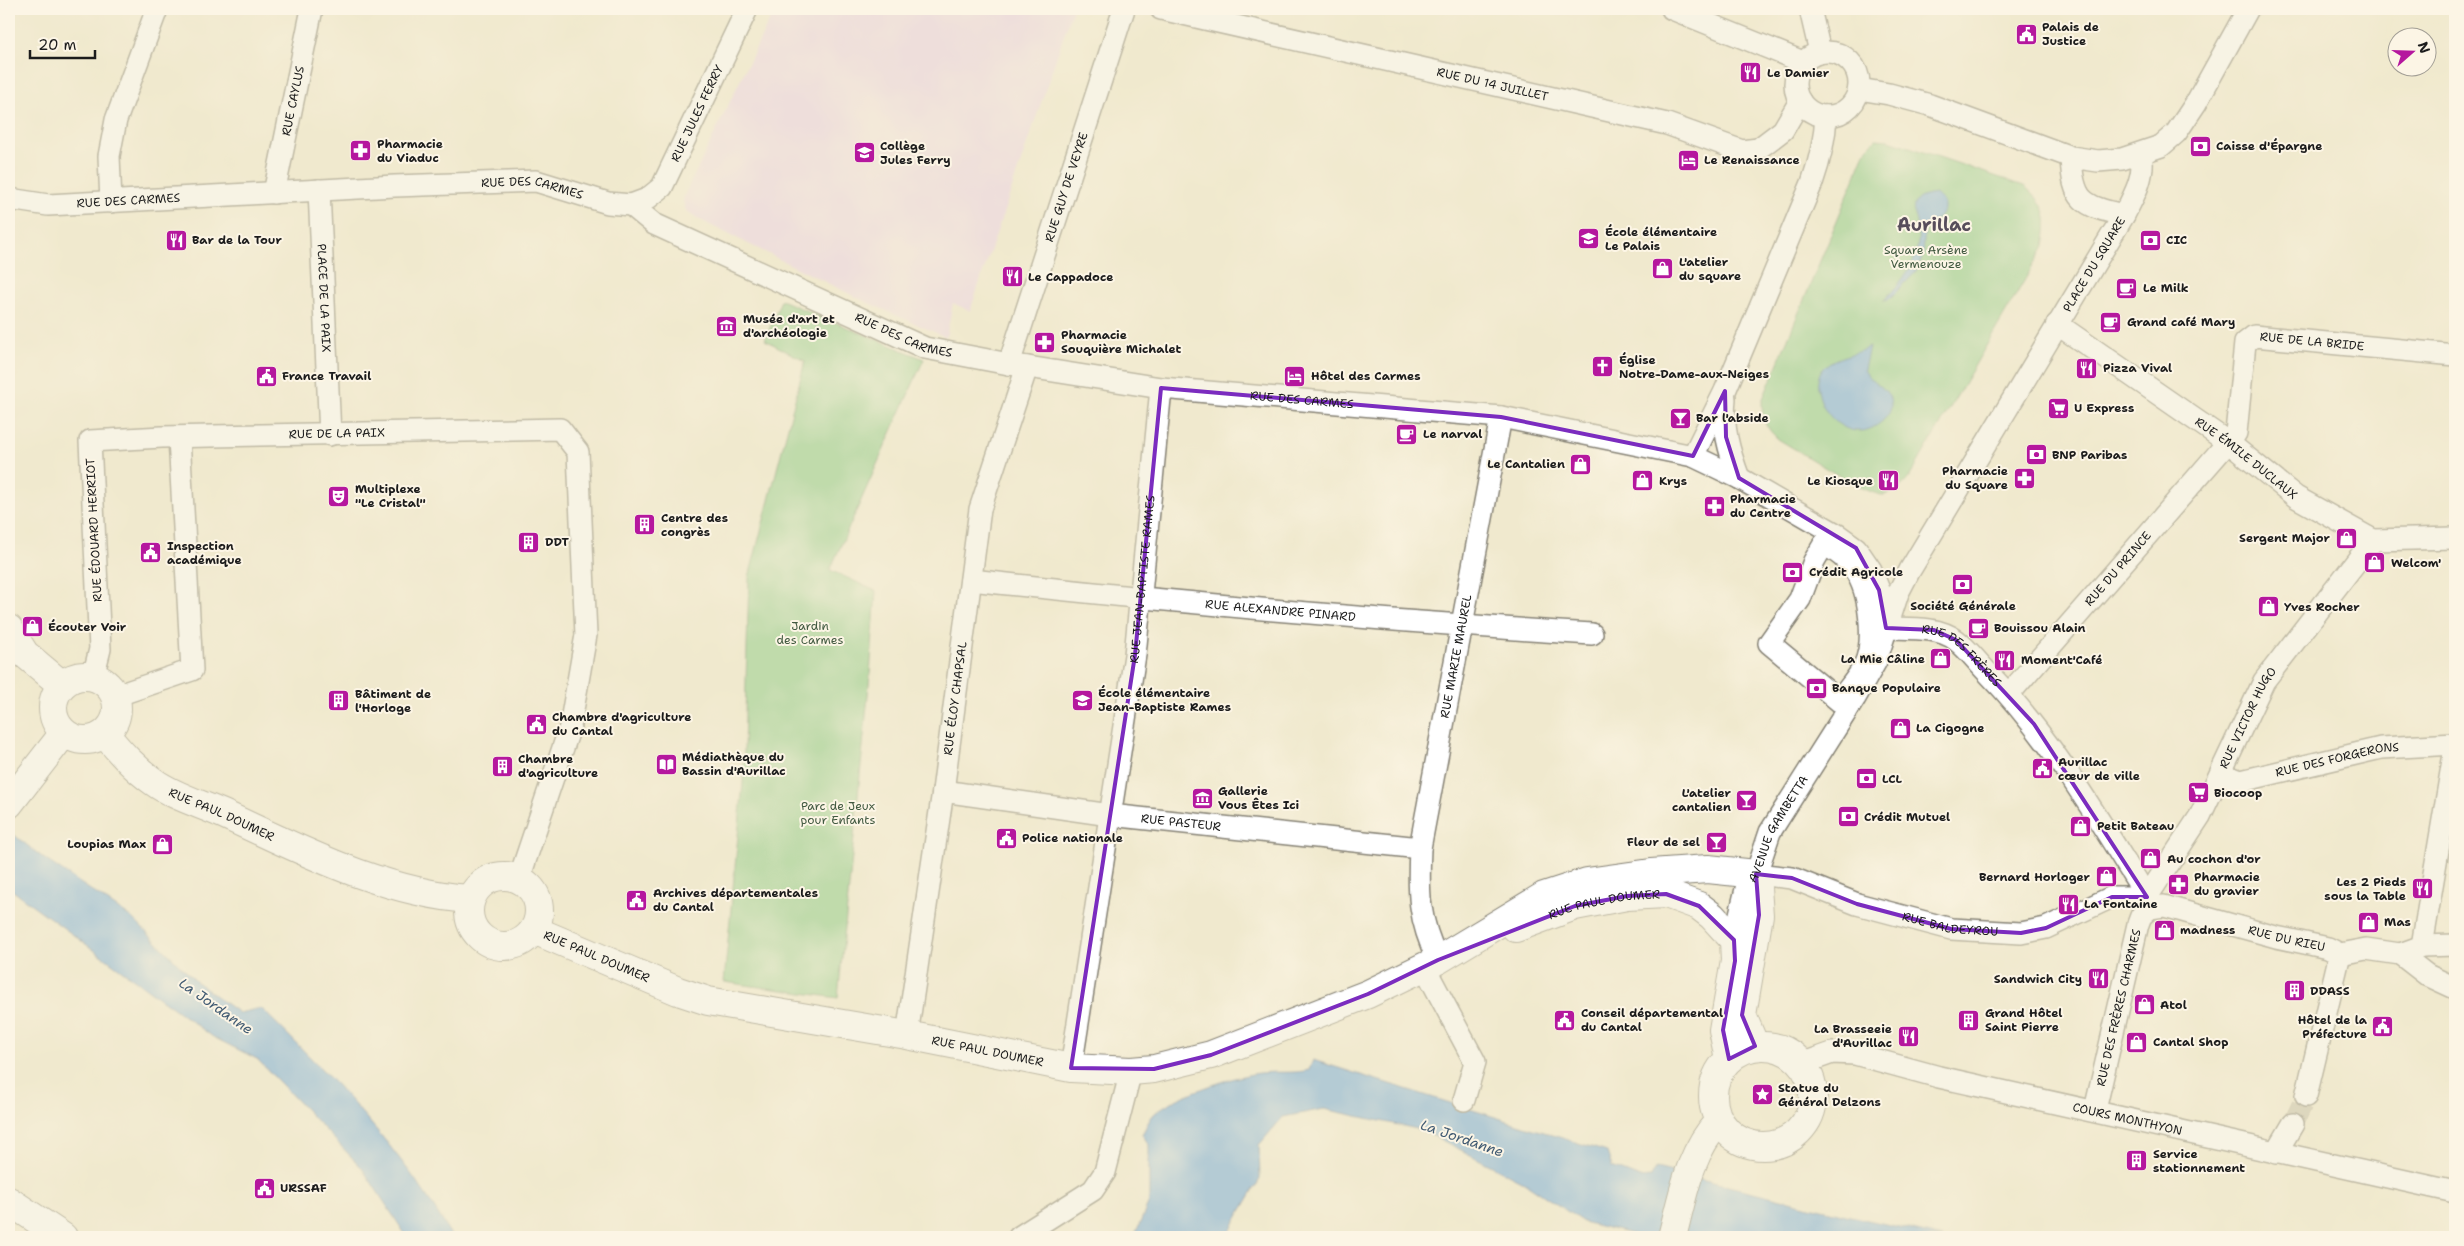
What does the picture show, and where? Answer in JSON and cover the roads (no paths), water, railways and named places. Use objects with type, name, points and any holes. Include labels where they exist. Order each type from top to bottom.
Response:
[{"type":"main road","points":[[9,629],[25,654],[59,690]]},
{"type":"main road","points":[[9,658],[29,683],[59,690]]},
{"type":"main road","points":[[77,677],[93,677],[106,684],[115,696],[117,704],[115,720],[105,734],[92,740],[84,741],[70,737],[64,733],[54,719],[52,711],[59,690],[77,677]]},
{"type":"main road","points":[[9,804],[64,733]]},
{"type":"main road","name":"RUE PAUL DOUMER","points":[[105,734],[126,760],[155,783],[310,854],[409,890],[444,898],[470,900]]},
{"type":"main road","name":"RUE PAUL DOUMER","points":[[1431,964],[1544,896],[1587,882],[1650,873],[1708,869],[1756,874]]},
{"type":"main road","name":"AVENUE GAMBETTA","points":[[1755,1046],[1742,1015],[1759,915],[1756,874]]},
{"type":"main road","points":[[507,876],[519,879],[536,895],[539,907],[538,919],[534,930],[528,938],[510,946],[490,944],[481,938],[470,922],[470,900],[476,889],[490,879],[507,876]]},
{"type":"main road","name":"RUE PAUL DOUMER","points":[[534,930],[678,991],[708,1001],[907,1035],[1071,1068],[1131,1071],[1174,1065],[1211,1054],[1368,994],[1431,964],[1575,906],[1627,896],[1666,894],[1699,906],[1712,916],[1734,940]]},
{"type":"main road","points":[[1729,1059],[1723,1030],[1735,962],[1734,940]]},
{"type":"main road","points":[[1755,1046],[1772,1047],[1788,1053],[1802,1064],[1811,1084],[1812,1106],[1807,1120],[1798,1132],[1786,1140],[1772,1145],[1756,1146],[1736,1137],[1719,1121],[1714,1105],[1714,1088],[1719,1072],[1729,1059],[1741,1051],[1755,1046]]},
{"type":"main road","points":[[1672,1237],[1692,1161],[1707,1134],[1719,1121]]},
{"type":"main road","points":[[9,1201],[63,1237]]},
{"type":"street","points":[[111,202],[109,156],[116,120],[157,9]]},
{"type":"street","name":"RUE CAYLUS","points":[[274,193],[312,9]]},
{"type":"street","name":"RUE JULES FERRY","points":[[632,205],[647,199],[662,187],[747,9]]},
{"type":"street","name":"RUE GUY DE VEYRE","points":[[1018,365],[1124,9]]},
{"type":"street","name":"RUE DU 14 JUILLET","points":[[1161,9],[1667,124],[1742,151],[1758,148],[1773,139],[1782,130],[1800,101]]},
{"type":"street","points":[[1672,9],[1811,57],[1830,51],[1840,54],[1856,68],[1859,89],[1849,107],[1834,115],[1816,114],[1800,101],[1795,81],[1811,57],[1810,9]]},
{"type":"street","points":[[1859,89],[1889,94],[1930,105],[2071,157],[2098,161],[2122,159],[2160,146],[2176,133],[2196,103],[2248,9]]},
{"type":"street","points":[[1826,116],[1824,143],[1812,183],[1725,391],[1693,456],[1739,478],[1838,535],[1856,548],[1871,570],[1879,590],[1886,628]]},
{"type":"street","name":"PLACE DU SQUARE","points":[[1886,628],[1898,593],[1910,570],[2124,215],[2142,173],[2144,165],[2141,154]]},
{"type":"street","points":[[2071,157],[2072,180],[2082,201],[2099,210],[2124,215]]},
{"type":"street","name":"RUE DES CARMES","points":[[9,199],[48,205],[319,190],[536,181],[608,203],[632,205],[654,224],[925,348],[1161,388],[1501,417],[1693,456]]},
{"type":"street","name":"PLACE DE LA PAIX","points":[[319,190],[330,435]]},
{"type":"street","name":"RUE ÉMILE DUCLAUX","points":[[2058,324],[2229,443],[2296,496],[2373,540]]},
{"type":"street","name":"RUE DE LA BRIDE","points":[[2229,443],[2236,433],[2245,343],[2254,336],[2455,355]]},
{"type":"street","name":"RUE ÉLOY CHAPSAL","points":[[907,1035],[943,791],[980,509],[1018,365]]},
{"type":"street","name":"RUE JEAN-BAPTISTE RAMES","points":[[1071,1068],[1135,655],[1161,388]]},
{"type":"street","points":[[1725,391],[1726,437],[1739,478]]},
{"type":"street","name":"RUE MARIE MAUREL","points":[[1464,1100],[1475,1062],[1431,964],[1418,897],[1420,848],[1501,417]]},
{"type":"street","name":"RUE DE LA PAIX","points":[[179,438],[560,429],[578,452],[586,634],[570,727],[519,879]]},
{"type":"street","points":[[115,696],[192,670],[179,438]]},
{"type":"street","name":"RUE ÉDOUARD HERRIOT","points":[[93,677],[100,649],[90,442],[179,438]]},
{"type":"street","name":"RUE DU PRINCE","points":[[2009,694],[2229,443]]},
{"type":"street","points":[[2373,540],[2455,538]]},
{"type":"street","name":"RUE VICTOR HUGO","points":[[2148,902],[2200,816],[2222,774],[2264,681],[2373,540]]},
{"type":"street","points":[[1824,544],[1840,554],[1854,570],[1863,587],[1870,612],[1870,634],[1864,665],[1839,701],[1769,643],[1800,600],[1814,561],[1824,544]]},
{"type":"street","name":"RUE ALEXANDRE PINARD","points":[[971,580],[1140,599],[1461,626],[1592,634]]},
{"type":"street","name":"RUE DES FRÈRES","points":[[1886,628],[1934,630],[1956,640],[2009,694],[2034,724],[2076,784],[2148,902]]},
{"type":"street","name":"AVENUE GAMBETTA","points":[[1756,874],[1770,832],[1856,698],[1876,661],[1886,628]]},
{"type":"street","name":"RUE DES FORGERONS","points":[[2222,774],[2241,781],[2381,748],[2455,744]]},
{"type":"street","points":[[2422,946],[2455,748]]},
{"type":"street","name":"RUE PASTEUR","points":[[943,791],[1110,814],[1420,848]]},
{"type":"street","points":[[1734,940],[1746,889],[1756,874]]},
{"type":"street","name":"RUE BALDEYROU","points":[[1756,874],[1792,878],[1857,904],[1951,929],[2021,933],[2046,928],[2112,897],[2148,902]]},
{"type":"street","name":"RUE DU RIEU","points":[[2148,902],[2276,937],[2328,948],[2340,954],[2366,949],[2400,954],[2422,946],[2455,945]]},
{"type":"street","name":"RUE DES FRÈRES CHARMES","points":[[2095,1110],[2138,924],[2148,902]]},
{"type":"street","points":[[2306,1096],[2340,954]]},
{"type":"street","points":[[2400,954],[2427,975],[2455,988]]},
{"type":"street","name":"COURS MONTHYON","points":[[1802,1064],[1832,1053],[1855,1054],[1939,1077],[2095,1110],[2276,1153],[2455,1192]]},
{"type":"street","points":[[1019,1237],[1093,1190],[1105,1172],[1131,1071]]},
{"type":"street","points":[[2276,1153],[2293,1124]]},
{"type":"water","points":[[1936,194],[1944,202],[1944,210],[1938,218],[1925,225],[1923,256],[1915,273],[1888,300],[1883,301],[1899,284],[1915,256],[1918,234],[1914,205],[1921,197]]},
{"type":"water","points":[[1869,347],[1864,369],[1887,393],[1890,398],[1891,410],[1880,423],[1866,430],[1852,430],[1840,425],[1822,403],[1818,390],[1819,378],[1824,367],[1829,363]]},
{"type":"water","name":"La Jordanne","points":[[9,831],[46,860],[132,918],[198,983],[239,1013],[261,1008],[364,1116],[411,1174],[433,1205],[452,1237],[407,1237],[362,1168],[257,1059],[213,1037],[9,888]]},
{"type":"water","name":"La Jordanne","points":[[1313,1060],[1607,1152],[1612,1167],[1640,1178],[1651,1177],[1656,1168],[1943,1237],[1644,1237],[1583,1222],[1525,1183],[1422,1130],[1324,1109],[1283,1117],[1259,1145],[1260,1179],[1230,1230],[1215,1237],[1134,1237],[1149,1202],[1149,1145],[1142,1134],[1154,1114],[1162,1107],[1174,1101],[1220,1082],[1260,1073],[1309,1070]]},
{"type":"tunnel","points":[[2293,1124],[2306,1096]]},
{"type":"place","name":"Palais de Justice","points":[[2026,34]]},
{"type":"place","name":"Le Damier","points":[[1751,73]]},
{"type":"place","name":"Caisse d'Épargne","points":[[2200,146]]},
{"type":"place","name":"Pharmacie du Viaduc","points":[[361,151]]},
{"type":"place","name":"Collège Jules Ferry","points":[[864,153]]},
{"type":"place","name":"Le Renaissance","points":[[1688,160]]},
{"type":"place","name":"École élémentaire Le Palais","points":[[1589,239]]},
{"type":"place","name":"Bar de la Tour","points":[[176,240]]},
{"type":"place","name":"CIC","points":[[2150,240]]},
{"type":"place","name":"L'atelier du square","points":[[1663,269]]},
{"type":"place","name":"Le Cappadoce","points":[[1012,277]]},
{"type":"place","name":"Le Milk","points":[[2127,288]]},
{"type":"place","name":"Grand café Mary","points":[[2111,322]]},
{"type":"place","name":"Musée d'art et d'archéologie","points":[[727,326]]},
{"type":"place","name":"Pharmacie Souquière Michalet","points":[[1045,342]]},
{"type":"place","name":"Église Notre-Dame-aux-Neiges","points":[[1603,367]]},
{"type":"place","name":"Pizza Vival","points":[[2087,368]]},
{"type":"place","name":"France Travail","points":[[266,376]]},
{"type":"place","name":"Hôtel des Carmes","points":[[1295,376]]},
{"type":"place","name":"U Express","points":[[2058,408]]},
{"type":"place","name":"Bar l'abside","points":[[1680,418]]},
{"type":"place","name":"Le narval","points":[[1407,434]]},
{"type":"place","name":"BNP Paribas","points":[[2036,455]]},
{"type":"place","name":"Le Cantalien","points":[[1581,464]]},
{"type":"place","name":"Pharmacie du Square","points":[[2024,478]]},
{"type":"place","name":"Krys","points":[[1643,481]]},
{"type":"place","name":"Le Kiosque","points":[[1889,481]]},
{"type":"place","name":"Multiplexe \"Le Cristal\"","points":[[339,496]]},
{"type":"place","name":"Pharmacie du Centre","points":[[1714,506]]},
{"type":"place","name":"Centre des congrès","points":[[645,525]]},
{"type":"place","name":"Sergent Major","points":[[2346,538]]},
{"type":"place","name":"DDT","points":[[529,542]]},
{"type":"place","name":"Inspection académique","points":[[151,553]]},
{"type":"place","name":"Welcom'","points":[[2375,563]]},
{"type":"place","name":"Crédit Agricole","points":[[1793,572]]},
{"type":"place","name":"Société Générale","points":[[1963,585]]},
{"type":"place","name":"Yves Rocher","points":[[2268,607]]},
{"type":"place","name":"Écouter Voir","points":[[32,627]]},
{"type":"place","name":"Bouissou Alain","points":[[1978,628]]},
{"type":"place","name":"La Mie Câline","points":[[1941,659]]},
{"type":"place","name":"Moment'Café","points":[[2005,660]]},
{"type":"place","name":"Banque Populaire","points":[[1816,688]]},
{"type":"place","name":"École élémentaire Jean-Baptiste Rames","points":[[1082,700]]},
{"type":"place","name":"Bâtiment de l'Horloge","points":[[339,701]]},
{"type":"place","name":"Chambre d'agriculture du Cantal","points":[[536,724]]},
{"type":"place","name":"La Cigogne","points":[[1900,728]]},
{"type":"place","name":"Médiathèque du Bassin d'Aurillac","points":[[666,764]]},
{"type":"place","name":"Chambre d'agriculture","points":[[502,766]]},
{"type":"place","name":"Aurillac cœur de ville","points":[[2042,769]]},
{"type":"place","name":"LCL","points":[[1866,779]]},
{"type":"place","name":"Biocoop","points":[[2198,793]]},
{"type":"place","name":"Gallerie Vous Êtes Ici","points":[[1202,798]]},
{"type":"place","name":"L'atelier cantalien","points":[[1747,800]]},
{"type":"place","name":"Crédit Mutuel","points":[[1848,817]]},
{"type":"place","name":"Petit Bateau","points":[[2081,826]]},
{"type":"place","name":"Police nationale","points":[[1006,838]]},
{"type":"place","name":"Fleur de sel","points":[[1716,842]]},
{"type":"place","name":"Loupias Max","points":[[162,844]]},
{"type":"place","name":"Au cochon d'or","points":[[2151,859]]},
{"type":"place","name":"Bernard Horloger","points":[[2106,877]]},
{"type":"place","name":"Pharmacie du gravier","points":[[2178,884]]},
{"type":"place","name":"Les 2 Pieds sous la Table","points":[[2422,889]]},
{"type":"place","name":"Archives départementales du Cantal","points":[[637,900]]},
{"type":"place","name":"La Fontaine","points":[[2068,904]]},
{"type":"place","name":"Mas","points":[[2368,922]]},
{"type":"place","name":"madness","points":[[2164,930]]},
{"type":"place","name":"Sandwich City","points":[[2098,979]]},
{"type":"place","name":"DDASS","points":[[2294,991]]},
{"type":"place","name":"Atol","points":[[2144,1005]]},
{"type":"place","name":"Conseil départemental du Cantal","points":[[1565,1020]]},
{"type":"place","name":"Grand Hôtel Saint Pierre","points":[[1969,1020]]},
{"type":"place","name":"Hôtel de la Préfecture","points":[[2383,1027]]},
{"type":"place","name":"La Brasseeie d'Aurillac","points":[[1908,1036]]},
{"type":"place","name":"Cantal Shop","points":[[2137,1042]]},
{"type":"place","name":"Statue du Général Delzons","points":[[1762,1095]]},
{"type":"place","name":"Service stationnement","points":[[2137,1161]]},
{"type":"place","name":"URSSAF","points":[[264,1188]]},
{"type":"district","name":"Aurillac","points":[[1934,225]]},
{"type":"park label","name":"Square Arsène Vermenouze","points":[[1926,257]]},
{"type":"park label","name":"Jardin des Carmes","points":[[810,633]]},
{"type":"park label","name":"Parc de Jeux pour Enfants","points":[[838,813]]}]
